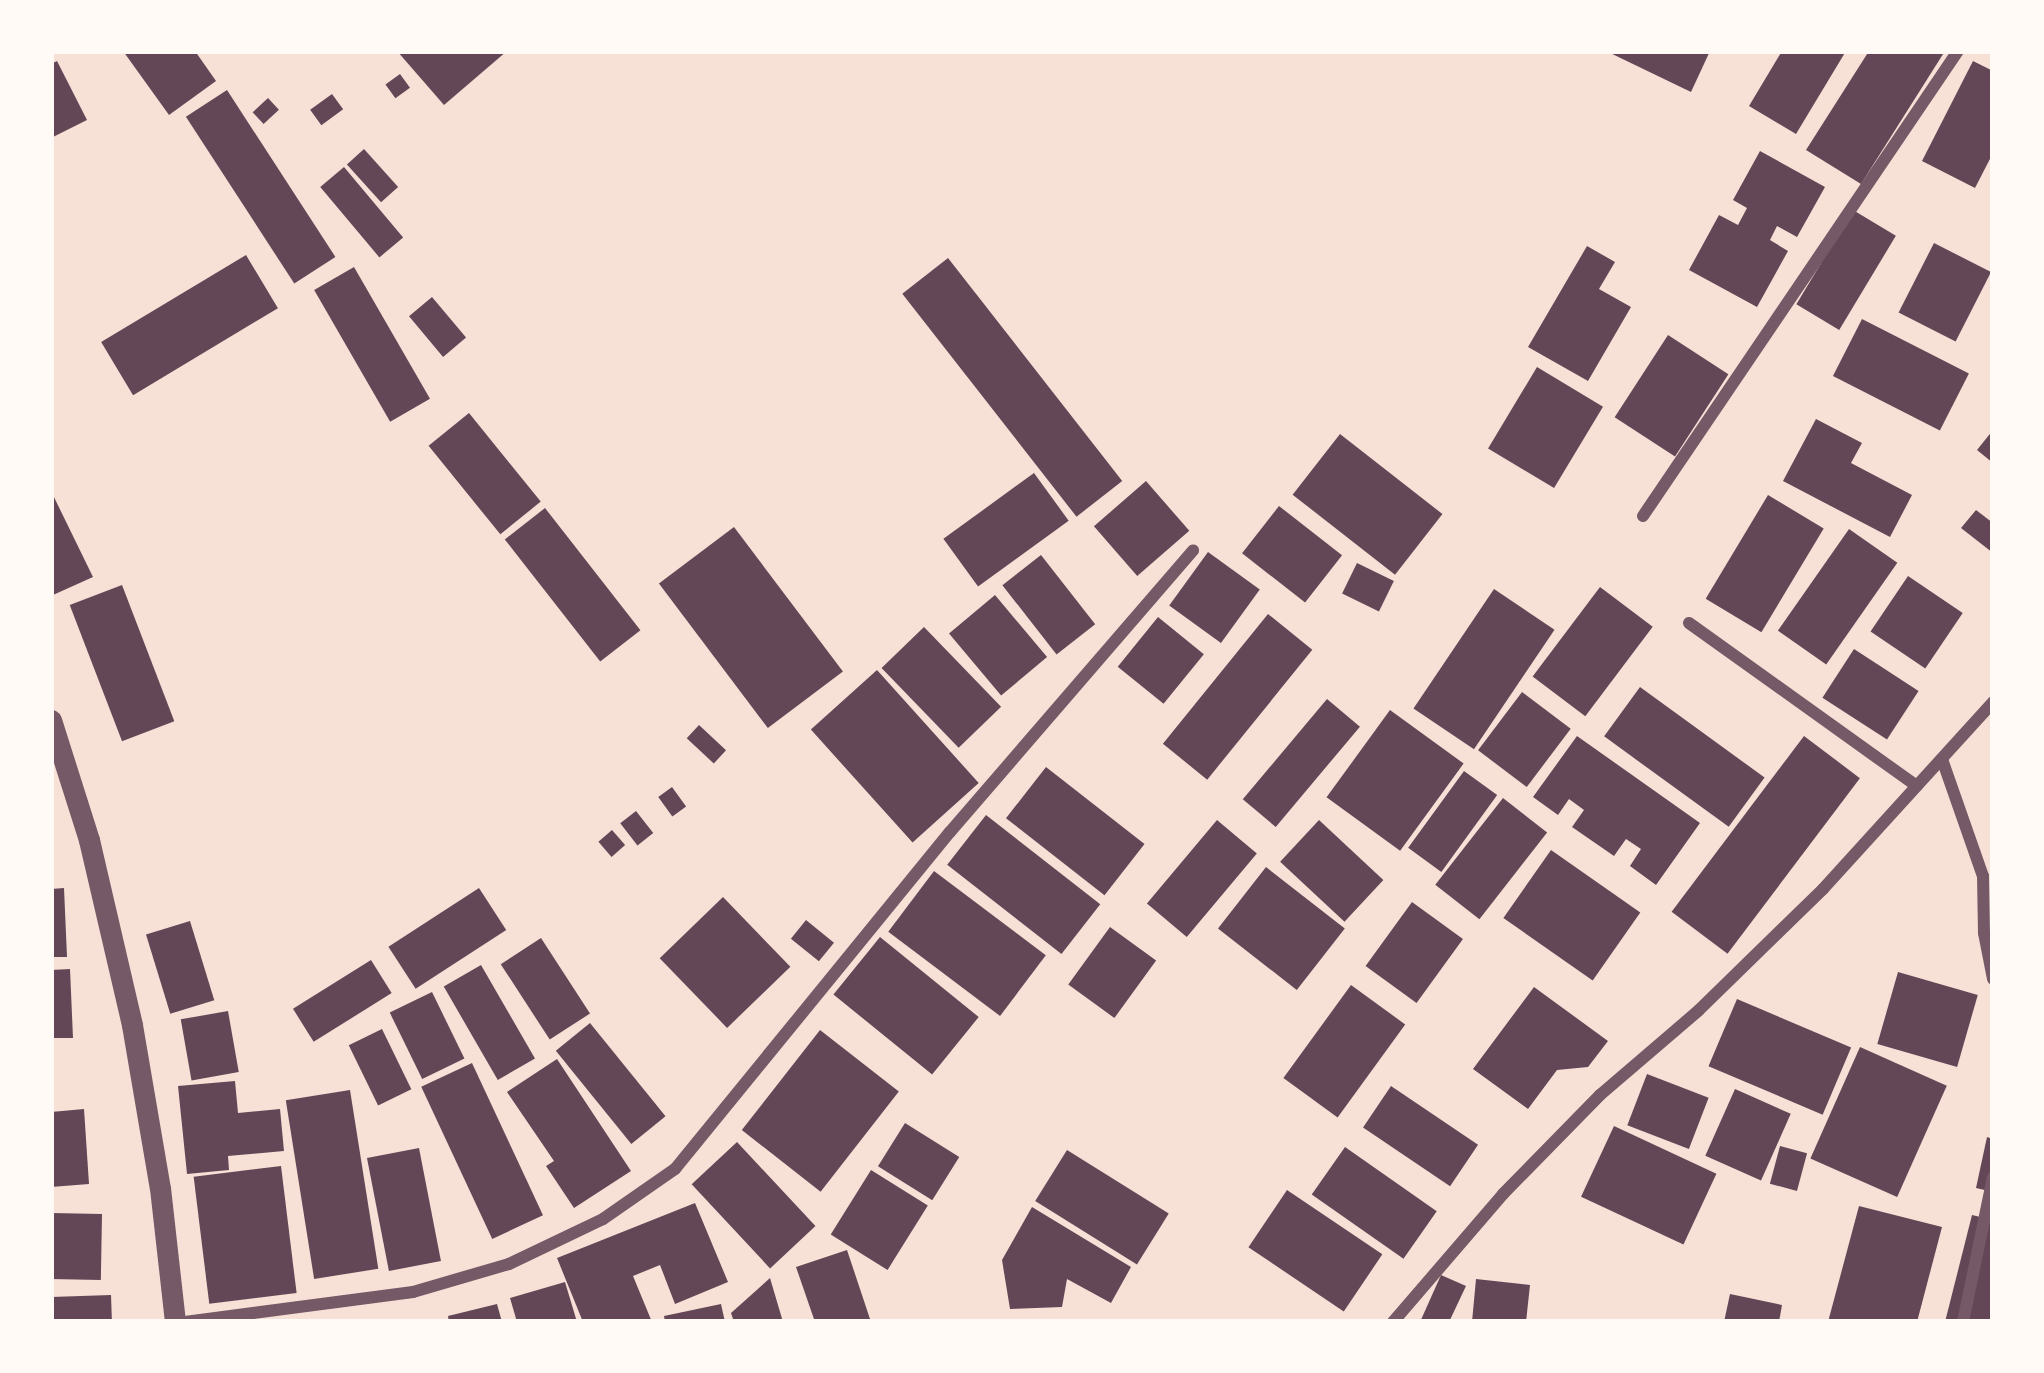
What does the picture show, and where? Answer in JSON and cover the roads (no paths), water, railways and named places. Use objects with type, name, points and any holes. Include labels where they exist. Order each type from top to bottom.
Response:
[{"type":"street","points":[[1643,516],[1958,51]]},
{"type":"street","points":[[185,1322],[413,1292],[509,1264],[603,1219],[675,1169],[950,832],[1193,550]]},
{"type":"street","points":[[1689,623],[1917,786]]},
{"type":"street","points":[[1393,1322],[1503,1194],[1600,1095],[1699,1010],[1792,919],[1943,762],[1993,702]]},
{"type":"street","points":[[51,720],[89,840],[132,1025],[160,1188],[175,1322]]},
{"type":"street","points":[[1943,762],[1983,876],[1984,933],[1993,979]]},
{"type":"street","points":[[1963,1322],[1993,1177]]}]
